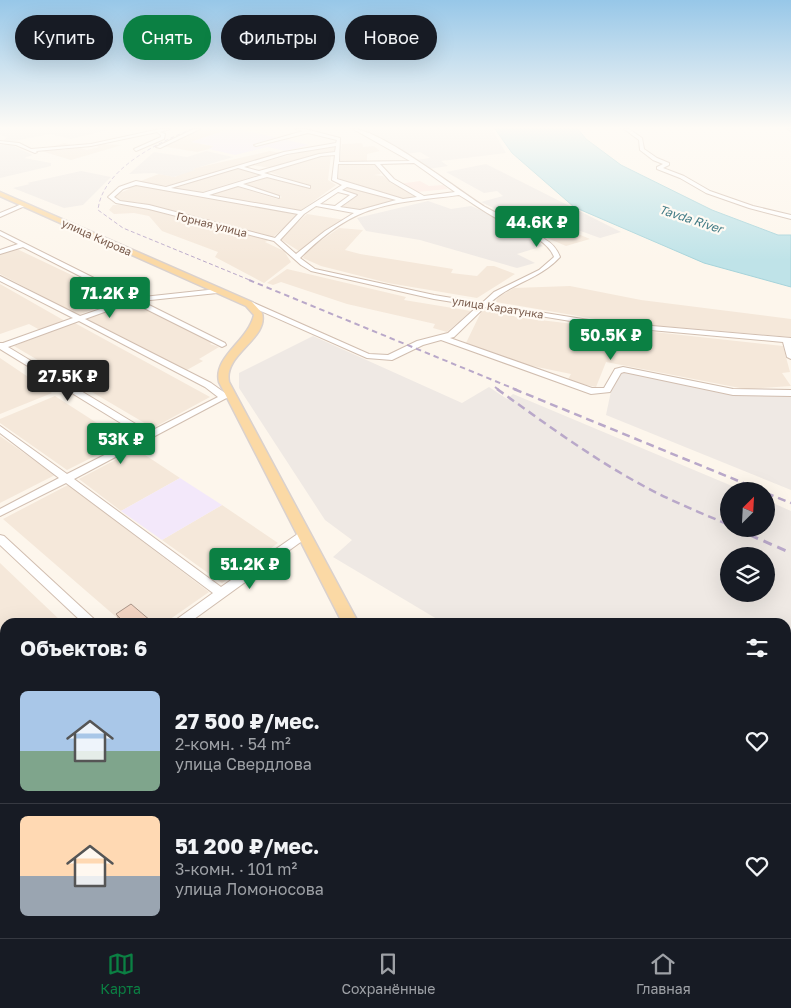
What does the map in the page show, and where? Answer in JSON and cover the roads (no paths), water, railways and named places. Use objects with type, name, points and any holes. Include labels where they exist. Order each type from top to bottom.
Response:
[{"type":"main road","name":"улица Кирова","points":[[0,194],[249,304]]},
{"type":"main road","points":[[249,304],[256,310],[259,319],[250,336],[225,366],[222,373],[227,396],[348,618]]},
{"type":"street","points":[[166,188],[219,173]]},
{"type":"street","points":[[263,173],[308,187]]},
{"type":"street","points":[[335,173],[334,180],[346,185],[405,201]]},
{"type":"street","points":[[382,173],[394,184],[424,198]]},
{"type":"street","points":[[430,173],[459,193],[543,240],[557,252],[557,257],[551,264],[496,293],[482,304],[458,330],[443,338]]},
{"type":"street","points":[[669,173],[682,177],[708,192],[751,208],[791,217]]},
{"type":"street","points":[[201,195],[268,175]]},
{"type":"street","name":"Горная улица","points":[[166,188],[136,183],[121,188],[111,197],[118,202],[149,207],[276,240],[298,259]]},
{"type":"street","points":[[237,184],[277,197]]},
{"type":"street","points":[[276,240],[302,213],[346,185]]},
{"type":"street","points":[[166,188],[302,213]]},
{"type":"street","points":[[337,190],[354,195],[337,207]]},
{"type":"street","points":[[298,259],[310,244],[360,212],[405,201],[459,193]]},
{"type":"street","points":[[0,215],[24,205]]},
{"type":"street","points":[[316,205],[360,212]]},
{"type":"street","points":[[0,233],[222,345]]},
{"type":"street","points":[[0,252],[22,245]]},
{"type":"street","name":"улица Каратунка","points":[[298,259],[304,266],[325,274],[385,287],[482,304],[595,322],[788,340]]},
{"type":"street","points":[[0,278],[227,396]]},
{"type":"street","points":[[1,347],[132,300],[217,291]]},
{"type":"street","name":"улица Кирова","points":[[249,304],[367,356],[382,359],[394,357],[420,343],[443,338]]},
{"type":"street","points":[[443,338],[591,391],[607,390],[618,371],[623,369],[733,392],[791,393]]},
{"type":"street","points":[[788,340],[791,356]]},
{"type":"street","points":[[1,347],[149,436]]},
{"type":"street","points":[[0,513],[227,396]]},
{"type":"street","points":[[0,429],[222,594]]},
{"type":"street","points":[[188,618],[303,536]]},
{"type":"street","points":[[0,539],[86,618]]},
{"type":"water","name":"Tavda River","points":[[535,173],[637,173],[712,210],[778,235],[791,235],[791,287],[704,263],[574,207]]},
{"type":"railway","points":[[118,173],[102,195],[98,210],[123,228],[252,281]]},
{"type":"railway","points":[[249,280],[517,390]]},
{"type":"railway","points":[[495,387],[499,390]]},
{"type":"railway","points":[[497,389],[617,471],[667,498],[720,521]]},
{"type":"railway","points":[[514,389],[741,482]]},
{"type":"railway","points":[[775,497],[791,503]]},
{"type":"railway","points":[[757,538],[791,553]]}]
